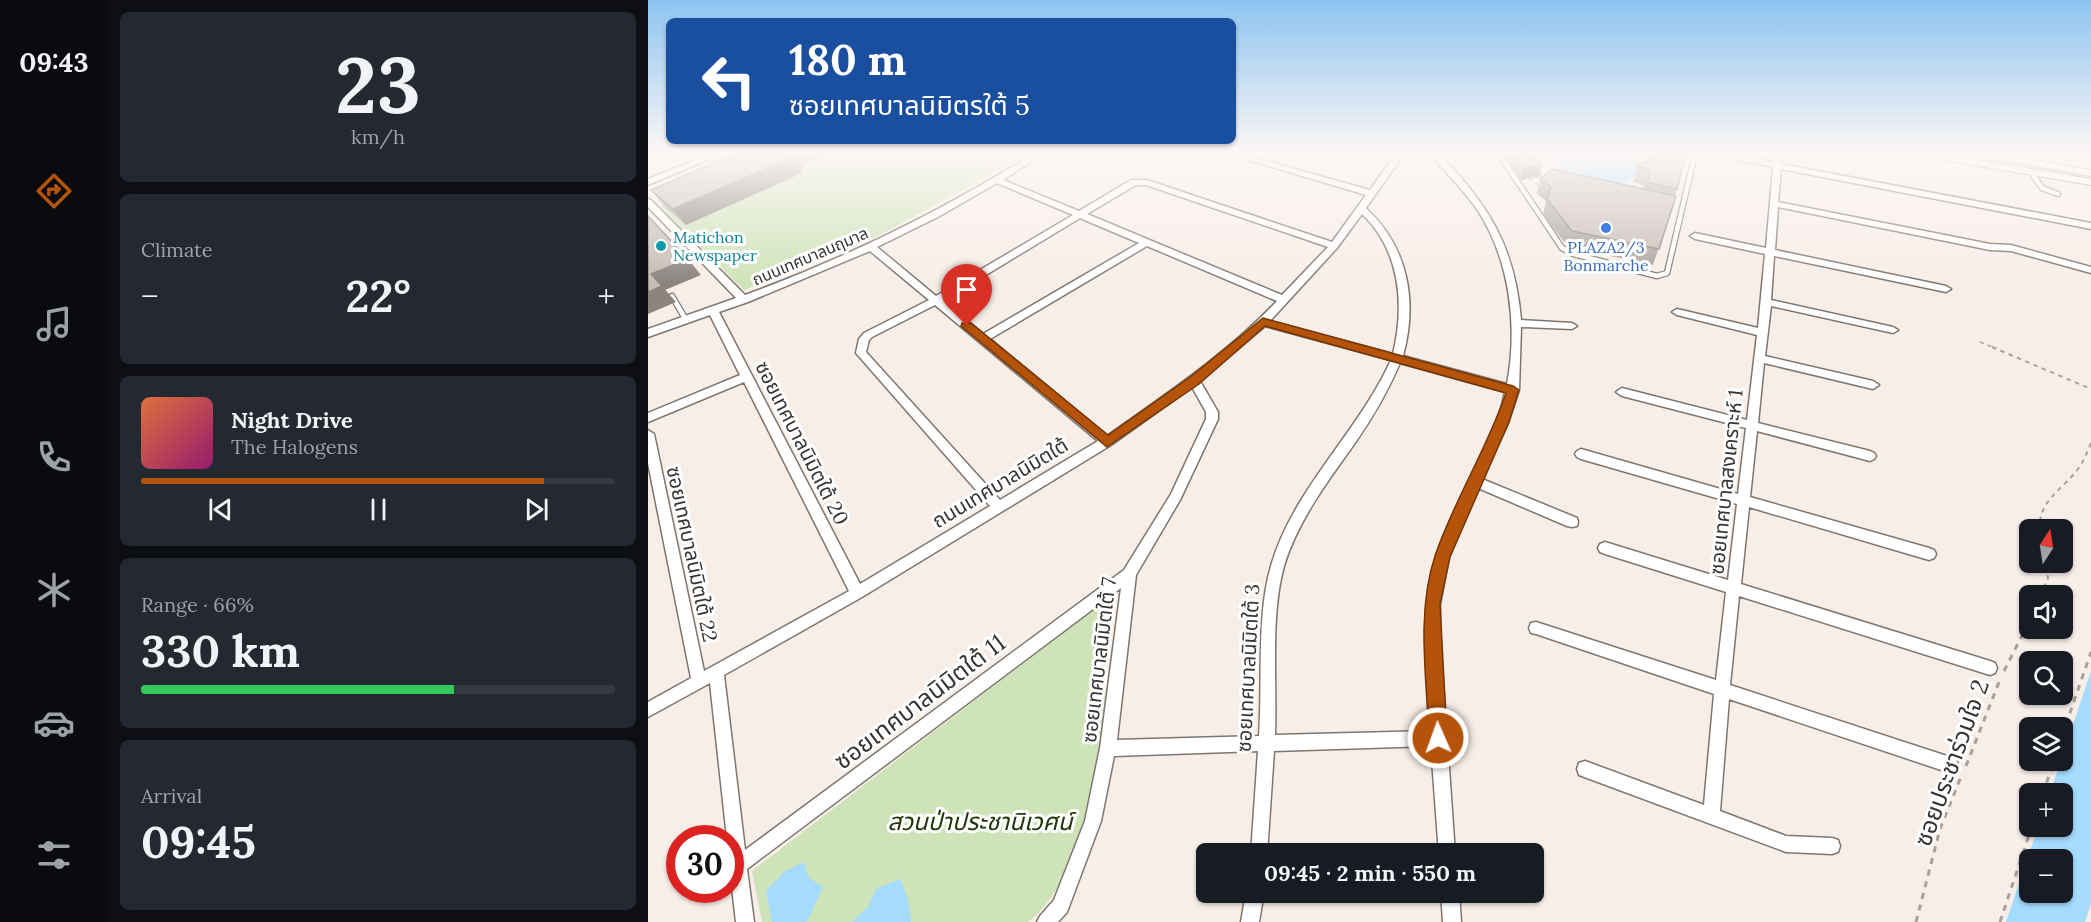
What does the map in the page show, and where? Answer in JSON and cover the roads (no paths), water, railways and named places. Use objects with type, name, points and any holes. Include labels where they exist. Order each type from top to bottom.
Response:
[{"type":"street","name":"ถนนเทศบาลนฤมาล","points":[[648,333],[744,300],[871,247],[965,197]]},
{"type":"street","points":[[1040,197],[1285,300]]},
{"type":"street","points":[[997,506],[861,353],[861,345],[868,335],[935,301],[1107,197]]},
{"type":"street","points":[[1187,197],[1334,246]]},
{"type":"street","name":"ถนนเทศบาลนิมิตใต้","points":[[648,710],[857,592],[1107,442],[1194,380],[1263,322],[1334,246],[1370,197]]},
{"type":"street","points":[[1446,843],[1438,738],[1433,604],[1442,557],[1503,422],[1513,390],[1517,323],[1507,270],[1496,233],[1470,197]]},
{"type":"street","name":"ซอยเทศบาลสงเคราะห์ 1","points":[[1711,815],[1742,501],[1763,333],[1775,197]]},
{"type":"street","points":[[1956,197],[2091,226]]},
{"type":"street","points":[[648,202],[744,300]]},
{"type":"street","points":[[1774,204],[1990,247],[2011,248],[2091,270]]},
{"type":"street","name":"ซอยเทศบาลนิมิตใต้ 3","points":[[1259,843],[1267,745],[1272,591],[1279,564],[1310,498],[1373,406],[1396,360],[1403,331],[1404,281],[1396,252],[1380,225],[1361,208]]},
{"type":"street","points":[[1695,236],[1946,289]]},
{"type":"street","points":[[982,339],[1147,242]]},
{"type":"street","points":[[871,247],[1107,442]]},
{"type":"street","points":[[1766,302],[1893,330]]},
{"type":"street","name":"ซอยเทศบาลนิมิตใต้ 20","points":[[713,310],[857,592]]},
{"type":"street","points":[[1677,312],[1763,333]]},
{"type":"street","points":[[1263,322],[1513,390]]},
{"type":"street","points":[[1517,323],[1572,326]]},
{"type":"street","points":[[1760,358],[1873,385]]},
{"type":"street","points":[[648,418],[746,377]]},
{"type":"street","name":"ซอยเทศบาลนิมิตใต้ 7","points":[[1046,922],[1061,906],[1080,862],[1093,821],[1108,748],[1129,574],[1176,496],[1210,427],[1212,412],[1194,380]]},
{"type":"street","points":[[1622,392],[1870,456]]},
{"type":"street","name":"ซอยเทศบาลนิมิตใต้ 22","points":[[648,434],[699,681]]},
{"type":"street","points":[[1581,454],[1929,554]]},
{"type":"street","points":[[1475,481],[1572,522]]},
{"type":"street","points":[[1605,548],[1990,668]]},
{"type":"street","name":"ซอยเทศบาลนิมิตใต้ 11","points":[[744,862],[1129,574]]},
{"type":"street","points":[[1536,628],[1950,765]]},
{"type":"street","points":[[716,671],[733,825]]},
{"type":"street","points":[[1108,748],[1267,745],[1438,738]]},
{"type":"street","points":[[1585,769],[1786,844],[1832,846]]},
{"type":"street","points":[[743,903],[745,922]]},
{"type":"street","points":[[1251,922],[1254,903]]},
{"type":"street","points":[[1451,903],[1452,922]]},
{"type":"lane","points":[[1528,197],[1562,248],[1574,254],[1657,276],[1667,273],[1685,197]]},
{"type":"lane","points":[[672,296],[686,320]]},
{"type":"water","points":[[2091,671],[2091,904],[2085,922],[2006,922],[2019,883],[2019,903],[2073,903],[2073,849],[2031,849],[2035,837],[2073,837],[2073,783],[2053,783],[2057,771],[2073,771],[2073,725]]},
{"type":"water","points":[[804,862],[809,878],[823,887],[807,922],[772,922],[766,891],[785,871]]},
{"type":"water","points":[[900,879],[908,898],[911,922],[852,922],[868,907],[876,889]]},
{"type":"place","name":"PLAZA2/3 Bonmarche","points":[[1606,228]]},
{"type":"place","name":"Matichon Newspaper","points":[[661,246]]},
{"type":"park label","name":"สวนป่าประชานิเวศน์","points":[[980,822]]}]
